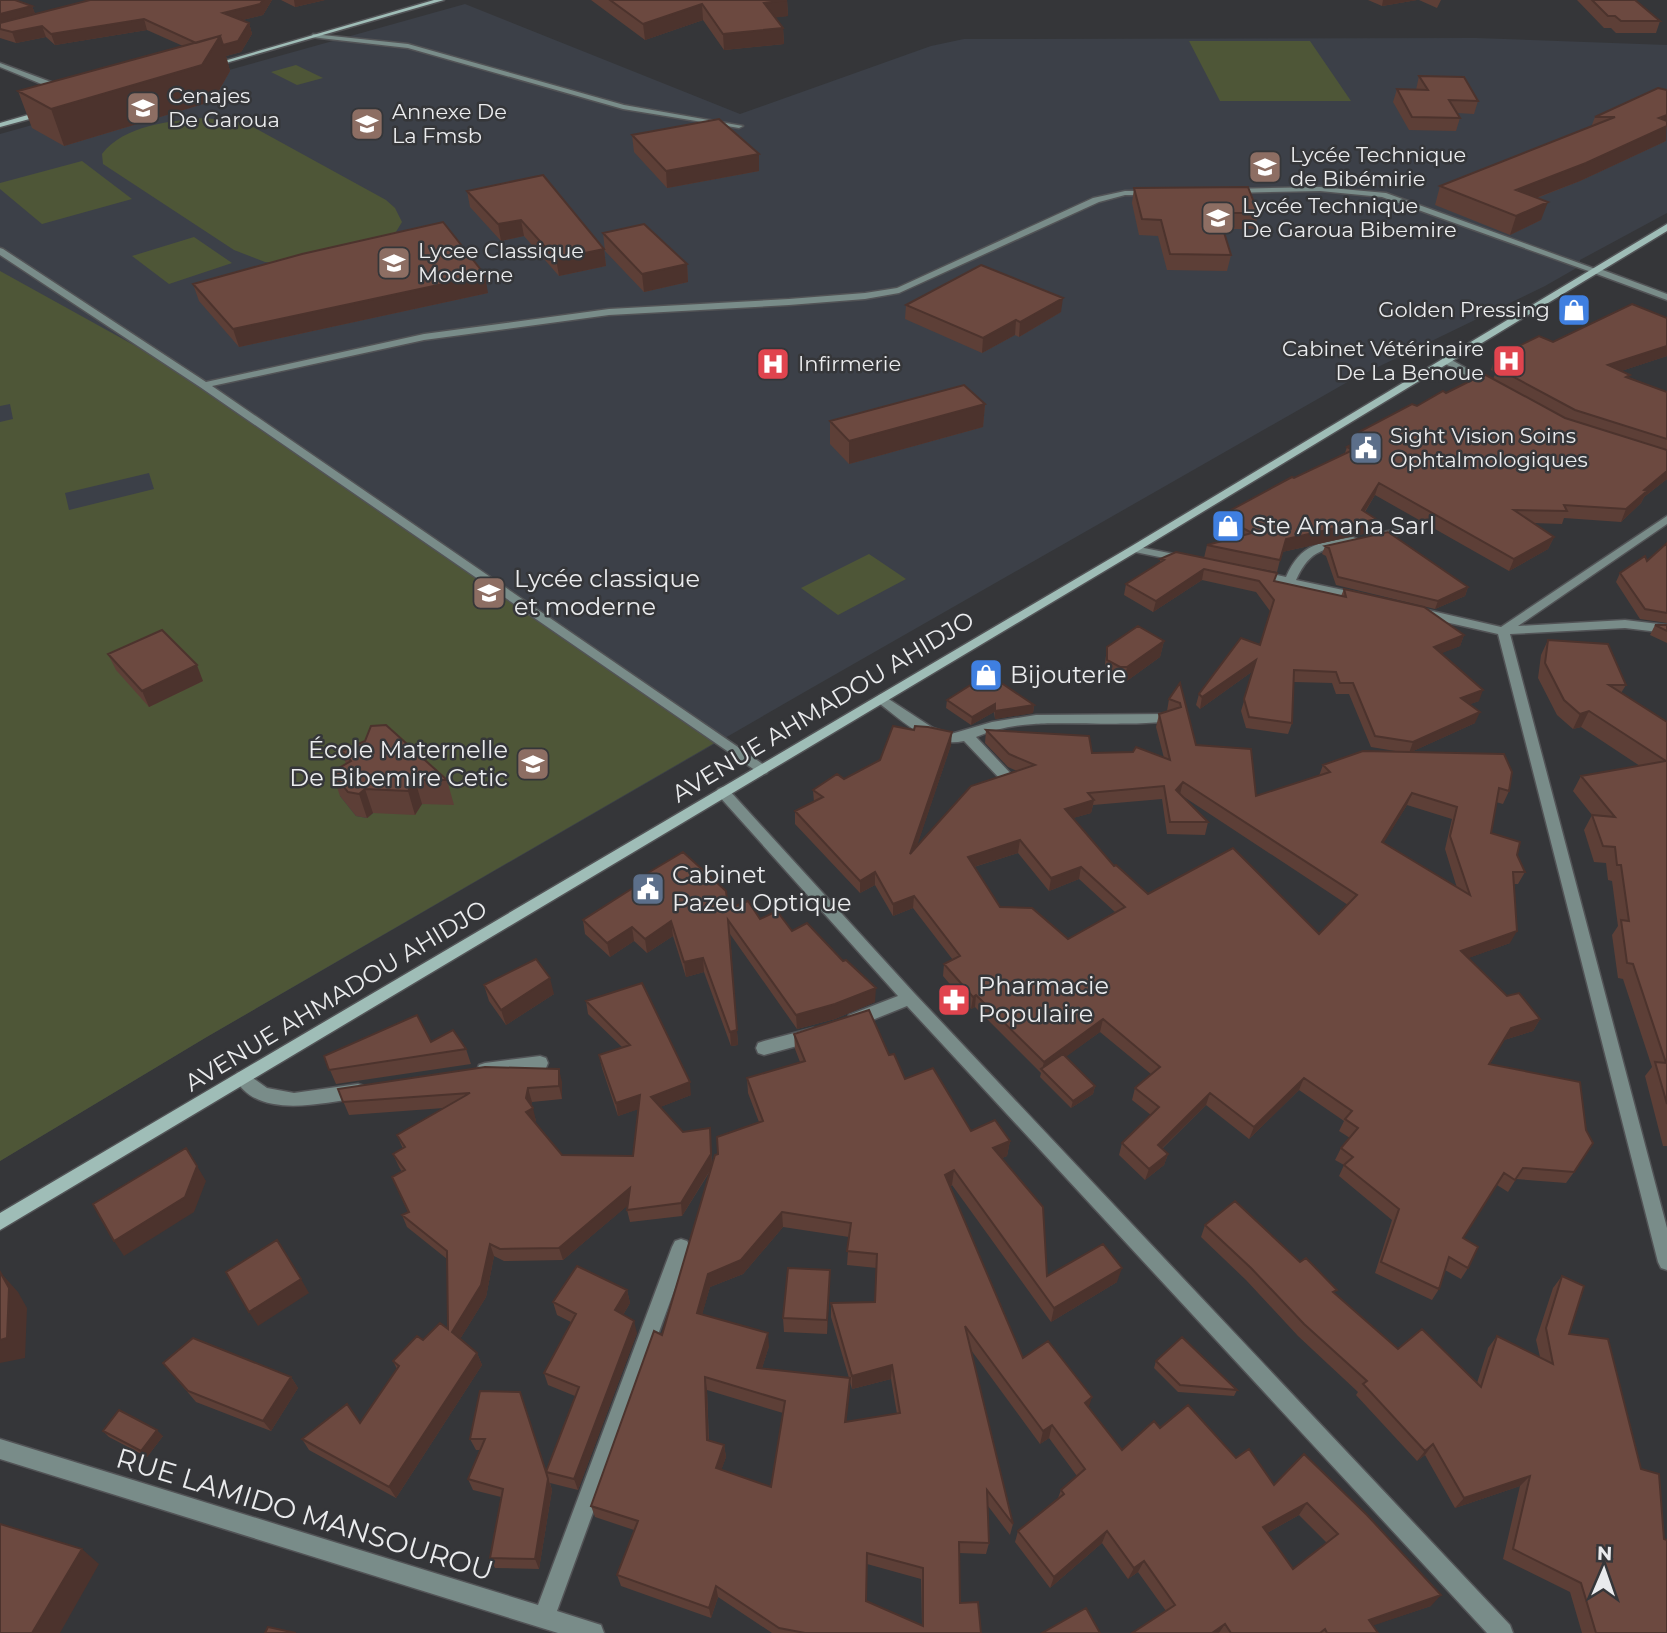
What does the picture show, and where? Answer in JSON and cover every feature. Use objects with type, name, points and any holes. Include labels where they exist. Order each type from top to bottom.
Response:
[{"type":"main road","points":[[202,68],[440,0]]},
{"type":"main road","points":[[0,125],[51,111]]},
{"type":"main road","name":"AVENUE AHMADOU AHIDJO","points":[[0,1222],[1134,549],[1667,227]]},
{"type":"street","points":[[313,36],[408,46],[623,107],[739,126]]},
{"type":"street","points":[[0,65],[76,95]]},
{"type":"street","points":[[1223,191],[1320,189],[1383,195],[1667,297]]},
{"type":"street","points":[[204,385],[450,334],[609,312],[865,296],[899,290],[1096,200],[1125,193],[1167,192]]},
{"type":"street","points":[[0,251],[204,385],[762,770]]},
{"type":"street","points":[[1445,360],[1502,391]]},
{"type":"street","points":[[1503,631],[1667,519]]},
{"type":"street","points":[[1290,581],[1299,557],[1310,550],[1398,532]]},
{"type":"street","points":[[1134,549],[1199,562]]},
{"type":"street","points":[[1251,573],[1370,600]]},
{"type":"street","points":[[1410,609],[1503,631],[1625,624],[1667,629]]},
{"type":"street","points":[[1503,631],[1667,1262]]},
{"type":"street","points":[[881,698],[930,733],[947,738],[966,735],[990,726],[1047,717],[1129,721],[1169,718]]},
{"type":"street","points":[[966,735],[1007,779]]},
{"type":"street","points":[[723,792],[909,998],[1502,1633]]},
{"type":"street","points":[[764,1048],[833,1029],[909,998]]},
{"type":"street","points":[[473,1073],[540,1063]]},
{"type":"street","points":[[243,1078],[263,1094],[294,1100],[381,1088]]},
{"type":"street","points":[[544,1618],[681,1247]]},
{"type":"street","name":"RUE LAMIDO MANSOUROU","points":[[0,1449],[593,1633]]},
{"type":"shaded area","name":"Lycée classique et moderne","points":[[465,4],[740,114],[931,46],[964,39],[1476,38],[1667,45],[1667,213],[1580,260],[1580,266],[1545,286],[1351,380],[205,1038],[0,1161],[0,134]]},
{"type":"green space","points":[[1189,41],[1310,41],[1351,101],[1220,101]]},
{"type":"green space","points":[[296,65],[323,78],[297,85],[271,72]]},
{"type":"green space","points":[[205,118],[246,123],[386,200],[395,208],[402,222],[391,240],[289,264],[265,262],[234,250],[103,164],[102,154],[111,144],[135,131],[163,123]]},
{"type":"green space","points":[[82,161],[132,199],[42,224],[0,189],[0,183]]},
{"type":"green space","points":[[194,237],[232,263],[169,284],[132,256]]},
{"type":"green space","points":[[0,271],[206,385],[723,738],[205,1038],[0,1161],[0,422],[13,419],[10,404],[0,406]],"holes":[[[149,473],[154,489],[69,510],[65,493]],[[340,796],[425,804],[381,807],[367,818],[356,816]]]},
{"type":"green space","points":[[869,554],[906,579],[838,615],[801,588]]},
{"type":"building","points":[[0,0],[15,0],[32,6],[0,14]]},
{"type":"building","points":[[90,0],[263,0],[260,4],[223,13],[249,23],[238,41],[223,45],[220,36],[196,43],[144,19],[51,34],[42,26],[12,32],[0,29],[0,23]]},
{"type":"building","points":[[610,0],[787,0],[764,3],[783,28],[723,34],[702,4],[643,24]]},
{"type":"building","points":[[1592,0],[1635,0],[1660,21],[1621,21],[1615,16],[1608,16]]},
{"type":"building","points":[[220,36],[202,65],[51,109],[18,91]]},
{"type":"building","points":[[1419,76],[1464,77],[1478,101],[1449,100],[1460,118],[1412,117],[1397,89],[1428,90]]},
{"type":"building","points":[[1658,88],[1667,90],[1667,115],[1659,118],[1667,121],[1667,126],[1586,163],[1516,190],[1548,202],[1516,216],[1440,186],[1615,117],[1595,117]]},
{"type":"building","points":[[719,119],[759,154],[666,171],[632,135]]},
{"type":"building","points":[[543,175],[604,249],[556,259],[521,220],[498,224],[467,191]]},
{"type":"building","points":[[1248,187],[1258,213],[1218,213],[1231,255],[1170,254],[1161,220],[1142,219],[1134,188]]},
{"type":"building","points":[[443,222],[485,275],[233,329],[193,284],[302,254]]},
{"type":"building","points":[[644,224],[687,264],[642,274],[603,233]]},
{"type":"building","points":[[981,265],[1063,298],[1020,322],[1016,320],[983,338],[906,305]]},
{"type":"building","points":[[1632,304],[1667,318],[1667,346],[1608,365],[1630,375],[1626,377],[1667,392],[1667,439],[1575,410],[1497,368],[1506,363],[1495,358],[1539,336],[1553,342]]},
{"type":"building","points":[[1484,374],[1565,418],[1667,450],[1667,471],[1626,509],[1564,505],[1567,511],[1514,510],[1554,537],[1514,559],[1379,483],[1362,510],[1376,519],[1286,539],[1280,560],[1207,545],[1252,533],[1220,516],[1292,477],[1353,450],[1347,447],[1367,436],[1359,432],[1412,404],[1417,406],[1443,391],[1446,393]]},
{"type":"building","points":[[964,385],[985,404],[849,441],[830,421]]},
{"type":"building","points":[[1388,532],[1468,587],[1438,601],[1338,577],[1329,548],[1325,546]]},
{"type":"building","points":[[1667,543],[1667,613],[1645,609],[1620,573],[1645,556],[1647,561]]},
{"type":"building","points":[[1176,552],[1277,573],[1274,581],[1346,597],[1344,589],[1424,607],[1464,635],[1434,647],[1483,690],[1461,698],[1480,712],[1413,742],[1375,736],[1353,683],[1340,683],[1336,672],[1294,670],[1292,723],[1249,717],[1244,699],[1256,660],[1202,697],[1199,694],[1241,638],[1260,645],[1274,600],[1259,581],[1204,569],[1156,601],[1126,584],[1164,560],[1160,559]]},
{"type":"building","points":[[1655,625],[1667,625],[1667,631]]},
{"type":"building","points":[[1138,626],[1164,641],[1127,667],[1120,667],[1107,660],[1107,647]]},
{"type":"building","points":[[162,630],[197,665],[142,691],[108,654]]},
{"type":"building","points":[[1548,640],[1608,644],[1626,685],[1609,685],[1667,722],[1667,1104],[1655,1062],[1666,1063],[1633,964],[1627,963],[1621,920],[1629,921],[1621,865],[1617,865],[1615,847],[1603,846],[1592,815],[1615,817],[1581,776],[1666,761],[1589,711],[1580,714],[1564,700],[1545,663]]},
{"type":"building","points":[[988,674],[1034,705],[995,711],[995,704],[972,717],[947,700]]},
{"type":"building","points":[[1180,683],[1196,745],[1251,749],[1256,796],[1330,772],[1323,765],[1363,751],[1504,754],[1512,772],[1509,791],[1499,788],[1491,833],[1520,842],[1517,855],[1525,872],[1513,872],[1517,931],[1461,951],[1507,996],[1519,993],[1540,1019],[1511,1028],[1489,1064],[1580,1082],[1586,1130],[1593,1143],[1574,1172],[1523,1168],[1515,1180],[1504,1173],[1463,1238],[1478,1247],[1468,1268],[1449,1257],[1439,1289],[1381,1262],[1399,1209],[1344,1165],[1353,1157],[1341,1148],[1358,1128],[1345,1119],[1352,1111],[1304,1078],[1254,1127],[1210,1093],[1158,1145],[1168,1154],[1149,1169],[1122,1143],[1159,1107],[1135,1088],[1160,1067],[1103,1019],[1044,1062],[976,995],[973,997],[944,964],[960,956],[914,896],[893,904],[875,872],[860,881],[795,811],[823,797],[813,790],[837,774],[844,779],[880,760],[893,726],[914,730],[915,726],[928,727],[952,732],[910,854],[971,786],[1035,765],[1009,754],[986,730],[1089,736],[1092,753],[1133,752],[1136,747],[1170,760],[1159,714],[1181,707],[1180,703],[1169,699]],"holes":[[[1183,782],[1357,895],[1319,934],[1233,848],[1148,894],[1114,866],[1065,809],[1094,800],[1088,793],[1164,786],[1170,822],[1208,822],[1176,790]],[[1412,793],[1457,807],[1450,836],[1470,895],[1382,842]],[[1020,840],[1051,878],[1081,867],[1125,907],[1068,939],[1032,908],[1000,907],[968,857]]]},
{"type":"building","points":[[386,725],[447,780],[415,780],[408,791],[365,789],[359,794],[348,792],[332,772],[351,761],[342,751],[365,741],[371,726]]},
{"type":"building","points":[[683,852],[726,891],[728,909],[748,901],[760,919],[777,911],[792,931],[807,923],[843,961],[846,960],[876,988],[796,1015],[728,920],[737,1030],[730,1032],[703,958],[684,962],[671,921],[645,939],[632,927],[607,943],[583,920],[639,884],[636,880]]},
{"type":"building","points":[[536,959],[550,978],[501,1010],[484,985]]},
{"type":"building","points":[[642,983],[690,1082],[651,1097],[683,1132],[710,1128],[711,1154],[681,1203],[627,1210],[630,1188],[559,1248],[500,1249],[490,1244],[481,1285],[452,1332],[477,1353],[389,1487],[302,1439],[347,1404],[360,1423],[399,1366],[393,1361],[417,1336],[423,1340],[440,1323],[448,1329],[447,1251],[402,1215],[409,1212],[392,1177],[405,1170],[393,1154],[405,1147],[397,1135],[470,1093],[343,1102],[338,1089],[485,1067],[559,1069],[559,1086],[528,1088],[526,1098],[533,1108],[526,1112],[562,1155],[633,1156],[640,1095],[616,1103],[599,1055],[630,1045],[586,1001]]},
{"type":"building","points":[[869,1010],[889,1055],[894,1054],[905,1079],[933,1068],[971,1131],[995,1120],[1010,1141],[993,1148],[1043,1207],[1047,1276],[1103,1244],[1122,1268],[1054,1308],[954,1170],[945,1175],[1023,1358],[1048,1341],[1092,1397],[1085,1403],[1122,1450],[1154,1421],[1160,1428],[1188,1405],[1236,1458],[1249,1449],[1274,1485],[1304,1454],[1367,1515],[1441,1595],[1369,1620],[1378,1633],[1327,1633],[1325,1629],[1320,1633],[1231,1633],[1225,1624],[1212,1633],[1132,1633],[1175,1605],[1144,1561],[1134,1568],[1107,1531],[1054,1577],[1018,1531],[1064,1494],[1061,1490],[1085,1469],[1052,1425],[1043,1431],[965,1326],[1013,1524],[987,1490],[989,1543],[959,1542],[960,1603],[978,1602],[981,1633],[805,1633],[779,1628],[716,1586],[709,1608],[617,1575],[638,1521],[591,1506],[654,1331],[662,1335],[715,1155],[718,1154],[717,1137],[763,1121],[747,1078],[805,1061],[794,1034]],"holes":[[[782,1212],[851,1223],[847,1251],[877,1254],[875,1302],[831,1303],[852,1376],[892,1365],[900,1413],[845,1422],[850,1378],[757,1368],[768,1333],[697,1313],[708,1274],[741,1260]],[[705,1377],[785,1401],[771,1487],[716,1468],[724,1445],[707,1440]],[[1307,1503],[1338,1534],[1293,1569],[1263,1527]],[[867,1553],[923,1568],[923,1626],[866,1601]]]},
{"type":"building","points":[[417,1015],[431,1042],[453,1030],[466,1049],[329,1070],[324,1056]]},
{"type":"building","points":[[1063,1054],[1095,1086],[1073,1101],[1041,1069]]},
{"type":"building","points":[[186,1148],[197,1166],[185,1197],[114,1241],[93,1204]]},
{"type":"building","points":[[1235,1201],[1300,1262],[1306,1258],[1337,1290],[1333,1292],[1398,1349],[1422,1329],[1481,1387],[1497,1336],[1553,1364],[1546,1328],[1562,1276],[1584,1286],[1569,1334],[1608,1339],[1641,1469],[1659,1474],[1664,1539],[1667,1540],[1667,1633],[1596,1633],[1581,1583],[1513,1549],[1530,1476],[1464,1498],[1433,1444],[1425,1451],[1363,1384],[1367,1381],[1304,1324],[1251,1268],[1205,1225]]},
{"type":"building","points":[[277,1240],[301,1279],[249,1312],[226,1272]]},
{"type":"building","points":[[577,1266],[627,1290],[615,1310],[634,1321],[574,1479],[546,1472],[579,1387],[544,1373],[576,1314],[553,1302]]},
{"type":"building","points":[[788,1268],[830,1270],[827,1320],[783,1318]]},
{"type":"building","points":[[0,1272],[9,1288],[7,1338],[0,1340]]},
{"type":"building","points":[[1182,1337],[1237,1390],[1180,1385],[1156,1361]]},
{"type":"building","points":[[193,1338],[291,1377],[263,1421],[188,1391],[163,1363]]},
{"type":"building","points":[[480,1391],[520,1392],[548,1479],[535,1559],[490,1558],[503,1489],[468,1479],[485,1439],[470,1439]]},
{"type":"building","points":[[119,1410],[157,1430],[141,1451],[103,1431]]},
{"type":"building","points":[[0,1524],[82,1549],[32,1633],[0,1633]]},
{"type":"building","points":[[1086,1608],[1100,1633],[1042,1633]]},
{"type":"building","points":[[268,1627],[296,1633],[265,1633]]},
{"type":"place","name":"Cenajes De Garoua","points":[[143,108]]},
{"type":"place","name":"Annexe De La Fmsb","points":[[367,124]]},
{"type":"place","name":"Lycée Technique de Bibémirie","points":[[1265,167]]},
{"type":"place","name":"Lycée Technique De Garoua Bibemire","points":[[1218,218]]},
{"type":"place","name":"Lycee Classique Moderne","points":[[394,263]]},
{"type":"place","name":"Golden Pressing","points":[[1574,310]]},
{"type":"place","name":"Cabinet Vétérinaire De La Benoue","points":[[1509,361]]},
{"type":"place","name":"Infirmerie","points":[[773,364]]},
{"type":"place","name":"Sight Vision Soins Ophtalmologiques","points":[[1366,448]]},
{"type":"place","name":"Ste Amana Sarl","points":[[1228,526]]},
{"type":"place","name":"Lycée classique et moderne","points":[[489,593]]},
{"type":"place","name":"Bijouterie","points":[[986,675]]},
{"type":"place","name":"École Maternelle De Bibemire Cetic","points":[[533,764]]},
{"type":"place","name":"Cabinet Pazeu Optique","points":[[648,889]]},
{"type":"place","name":"Pharmacie Populaire","points":[[954,1000]]}]
